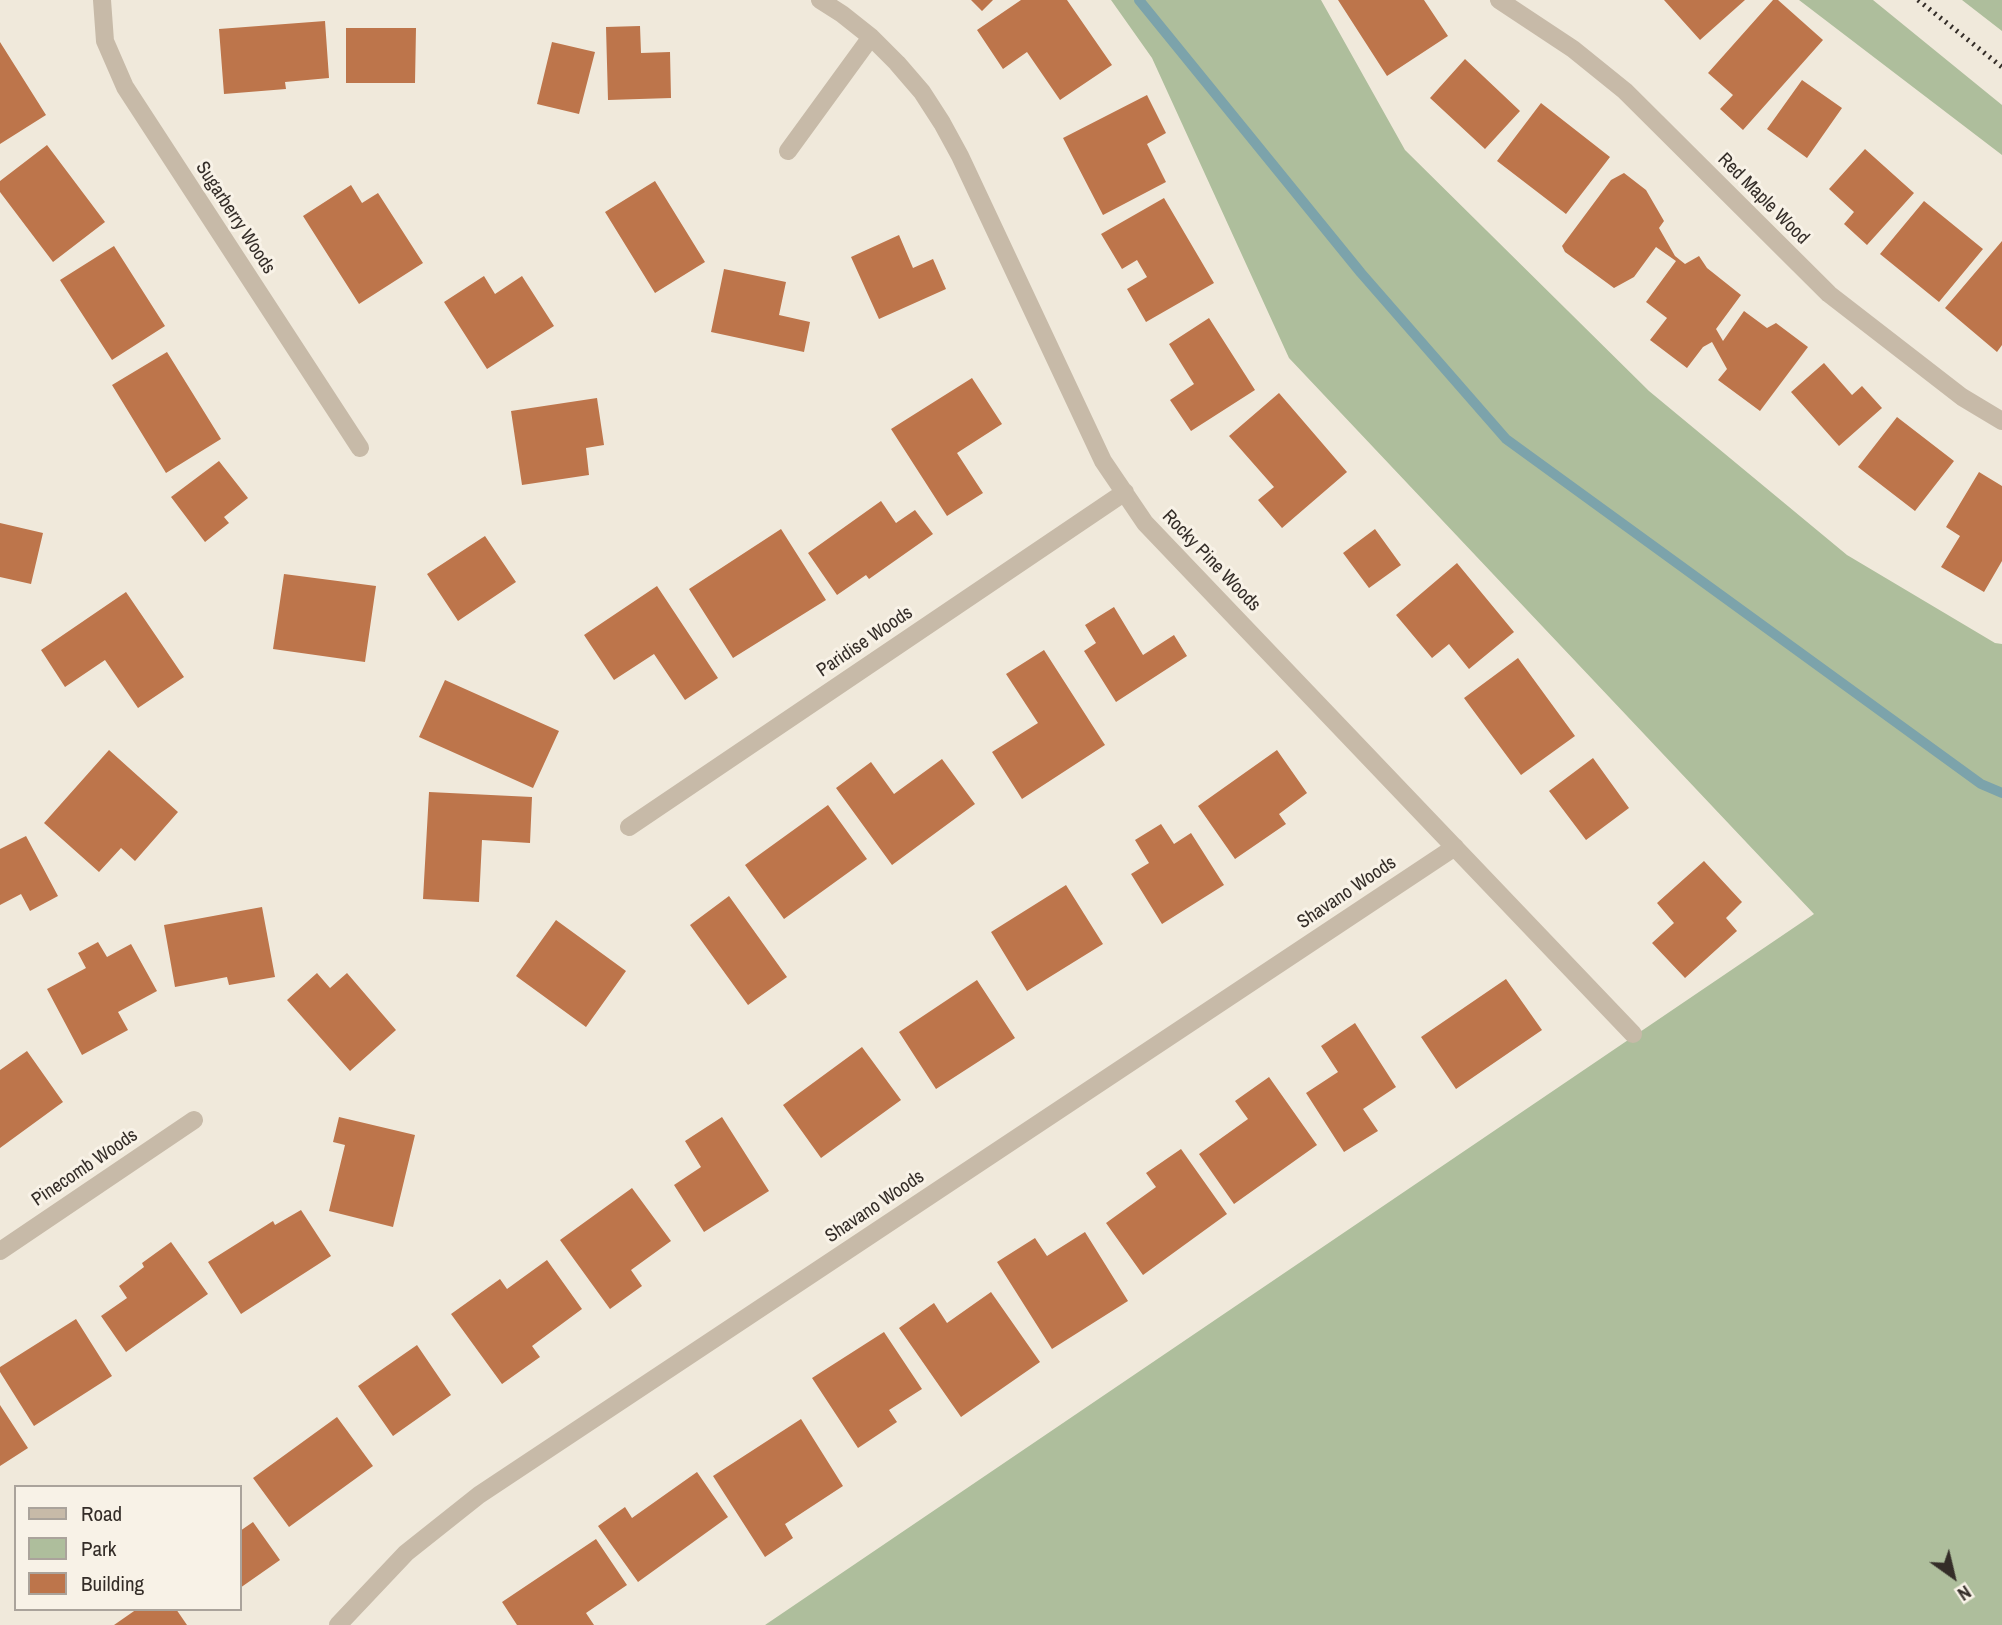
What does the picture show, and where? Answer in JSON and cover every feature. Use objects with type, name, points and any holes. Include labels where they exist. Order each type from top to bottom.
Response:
[{"type":"street","name":"Sugarberry Woods","points":[[102,0],[105,41],[125,87],[360,449]]},
{"type":"street","name":"Rocky Pine Woods","points":[[820,0],[871,37],[914,82],[943,123],[1103,461],[1145,523],[1633,1034]]},
{"type":"street","name":"Red Maple Wood","points":[[1499,0],[1573,49],[1625,91],[1829,294],[1962,397],[2002,421]]},
{"type":"street","points":[[788,150],[871,37]]},
{"type":"street","name":"Paridise Woods","points":[[629,827],[1125,492]]},
{"type":"street","name":"Shavano Woods","points":[[338,1625],[406,1553],[479,1495],[1455,846]]},
{"type":"street","name":"Pinecomb Woods","points":[[0,1251],[194,1120]]},
{"type":"green space","points":[[1111,0],[1321,0],[1405,150],[1649,391],[1847,555],[1995,643],[2002,644],[2002,1625],[765,1625],[1814,914],[1289,358],[1152,58]]},
{"type":"green space","points":[[1799,0],[1873,0],[2002,105],[2002,155]]},
{"type":"green space","points":[[1962,0],[2002,0],[2002,31]]},
{"type":"building","points":[[971,0],[993,0],[982,11]]},
{"type":"building","points":[[1021,0],[1067,0],[1112,65],[1060,100],[1027,52],[1003,69],[977,30]]},
{"type":"building","points":[[1338,0],[1424,0],[1448,36],[1387,76]]},
{"type":"building","points":[[1664,0],[1745,0],[1700,40]]},
{"type":"building","points":[[1773,0],[1778,0],[1823,40],[1743,130],[1720,109],[1733,95],[1708,73]]},
{"type":"building","points":[[325,21],[329,78],[285,82],[286,89],[224,94],[219,29]]},
{"type":"building","points":[[640,26],[641,53],[670,52],[671,98],[608,100],[606,27]]},
{"type":"building","points":[[346,28],[416,28],[415,83],[346,83]]},
{"type":"building","points":[[0,42],[46,115],[0,144]]},
{"type":"building","points":[[552,42],[595,52],[579,114],[537,104]]},
{"type":"building","points":[[1465,59],[1520,111],[1485,149],[1430,98]]},
{"type":"building","points":[[1802,80],[1842,108],[1807,158],[1767,129]]},
{"type":"building","points":[[1147,95],[1166,133],[1147,144],[1166,182],[1103,215],[1063,138]]},
{"type":"building","points":[[1541,103],[1610,157],[1566,214],[1497,161]]},
{"type":"building","points":[[47,145],[105,222],[53,262],[0,192],[0,181]]},
{"type":"building","points":[[1865,149],[1914,193],[1867,245],[1844,224],[1854,212],[1829,189]]},
{"type":"building","points":[[1624,173],[1646,190],[1664,221],[1659,228],[1675,256],[1685,264],[1699,256],[1707,268],[1741,295],[1716,329],[1723,341],[1744,311],[1767,328],[1776,323],[1808,347],[1760,411],[1718,380],[1727,369],[1712,342],[1703,347],[1687,368],[1650,340],[1667,318],[1646,302],[1676,261],[1656,247],[1634,277],[1614,288],[1565,252],[1562,246],[1611,180]]},
{"type":"building","points":[[655,181],[705,262],[655,293],[605,212]]},
{"type":"building","points":[[351,185],[362,203],[378,193],[423,263],[359,304],[303,216]]},
{"type":"building","points":[[1164,198],[1214,283],[1146,322],[1127,289],[1147,277],[1137,260],[1122,269],[1101,234]]},
{"type":"building","points":[[1924,201],[1983,249],[1939,302],[1880,254]]},
{"type":"building","points":[[899,235],[913,268],[933,259],[946,289],[879,319],[851,257]]},
{"type":"building","points":[[2002,241],[2002,345],[1997,352],[1945,308]]},
{"type":"building","points":[[114,246],[165,326],[112,360],[60,280]]},
{"type":"building","points":[[724,269],[786,282],[779,315],[810,322],[804,352],[711,332]]},
{"type":"building","points":[[484,276],[495,294],[522,276],[554,326],[487,369],[444,302]]},
{"type":"building","points":[[1209,318],[1255,390],[1191,431],[1170,400],[1194,384],[1169,344]]},
{"type":"building","points":[[167,352],[221,439],[166,473],[112,385]]},
{"type":"building","points":[[1824,363],[1852,395],[1862,386],[1882,408],[1839,446],[1791,392]]},
{"type":"building","points":[[972,378],[1002,424],[957,453],[983,493],[947,516],[891,429]]},
{"type":"building","points":[[1279,393],[1347,472],[1282,528],[1258,500],[1274,487],[1229,436]]},
{"type":"building","points":[[597,398],[604,445],[586,448],[589,475],[522,485],[511,411]]},
{"type":"building","points":[[1897,417],[1954,461],[1915,511],[1858,467]]},
{"type":"building","points":[[219,461],[248,498],[224,517],[229,523],[205,542],[171,497]]},
{"type":"building","points":[[1979,472],[2002,486],[2002,561],[1984,592],[1941,567],[1960,536],[1946,527]]},
{"type":"building","points":[[881,501],[896,523],[915,510],[933,534],[869,579],[866,575],[837,595],[808,553]]},
{"type":"building","points":[[0,523],[43,533],[31,584],[0,577]]},
{"type":"building","points":[[781,529],[826,600],[733,658],[689,589]]},
{"type":"building","points":[[1375,529],[1401,565],[1369,588],[1343,553]]},
{"type":"building","points":[[485,536],[516,582],[458,621],[427,574]]},
{"type":"building","points":[[1457,563],[1514,632],[1469,669],[1449,644],[1432,658],[1396,615]]},
{"type":"building","points":[[284,574],[376,586],[365,662],[273,649]]},
{"type":"building","points":[[657,586],[718,678],[685,700],[654,654],[614,680],[584,635]]},
{"type":"building","points":[[126,592],[184,677],[138,708],[105,660],[65,687],[41,650]]},
{"type":"building","points":[[1114,607],[1143,655],[1174,635],[1187,656],[1116,702],[1084,651],[1096,643],[1085,625]]},
{"type":"building","points":[[1044,650],[1105,745],[1022,799],[992,752],[1038,723],[1006,674]]},
{"type":"building","points":[[1518,658],[1575,736],[1521,775],[1464,698]]},
{"type":"building","points":[[445,680],[559,731],[533,788],[419,737]]},
{"type":"building","points":[[109,750],[178,812],[135,861],[121,848],[99,872],[44,823]]},
{"type":"building","points":[[1277,750],[1307,793],[1279,814],[1286,824],[1235,859],[1198,806]]},
{"type":"building","points":[[1593,758],[1629,808],[1586,840],[1549,791]]},
{"type":"building","points":[[942,759],[975,804],[892,865],[836,788],[871,762],[894,794]]},
{"type":"building","points":[[429,792],[532,797],[530,843],[482,840],[479,902],[423,899]]},
{"type":"building","points":[[828,805],[867,859],[784,919],[745,865]]},
{"type":"building","points":[[1161,824],[1174,844],[1191,833],[1224,885],[1162,924],[1131,874],[1149,863],[1135,840]]},
{"type":"building","points":[[26,836],[58,896],[30,911],[21,894],[0,905],[0,849]]},
{"type":"building","points":[[1704,861],[1742,902],[1726,918],[1737,931],[1685,978],[1652,943],[1674,923],[1657,903]]},
{"type":"building","points":[[1066,885],[1103,944],[1027,991],[991,932]]},
{"type":"building","points":[[729,896],[787,977],[748,1005],[690,925]]},
{"type":"building","points":[[262,907],[275,977],[229,985],[227,977],[175,987],[164,925]]},
{"type":"building","points":[[556,920],[626,971],[586,1027],[516,976]]},
{"type":"building","points":[[98,942],[107,957],[131,944],[157,991],[118,1012],[128,1030],[82,1055],[47,989],[86,968],[78,953]]},
{"type":"building","points":[[317,973],[330,988],[347,973],[396,1030],[350,1071],[287,1000]]},
{"type":"building","points":[[1506,979],[1542,1030],[1456,1089],[1421,1037]]},
{"type":"building","points":[[977,980],[1015,1038],[936,1089],[899,1032]]},
{"type":"building","points":[[1355,1023],[1396,1087],[1363,1109],[1378,1131],[1344,1152],[1306,1093],[1338,1072],[1321,1046]]},
{"type":"building","points":[[862,1047],[901,1100],[821,1158],[783,1105]]},
{"type":"building","points":[[27,1051],[63,1102],[0,1148],[0,1070]]},
{"type":"building","points":[[1269,1077],[1317,1145],[1234,1204],[1199,1154],[1248,1119],[1235,1101]]},
{"type":"building","points":[[339,1117],[415,1135],[393,1227],[329,1211],[345,1145],[333,1142]]},
{"type":"building","points":[[722,1117],[769,1191],[704,1232],[674,1185],[701,1167],[685,1141]]},
{"type":"building","points":[[1181,1149],[1227,1214],[1143,1275],[1106,1223],[1156,1187],[1146,1173]]},
{"type":"building","points":[[632,1188],[671,1241],[631,1270],[642,1286],[610,1309],[560,1240]]},
{"type":"building","points":[[301,1210],[331,1256],[241,1314],[208,1262],[273,1221],[275,1225]]},
{"type":"building","points":[[1085,1232],[1128,1301],[1052,1349],[997,1262],[1035,1238],[1047,1256]]},
{"type":"building","points":[[171,1242],[208,1294],[126,1352],[101,1316],[127,1298],[119,1286],[144,1267],[142,1263]]},
{"type":"building","points":[[547,1260],[582,1309],[532,1346],[540,1357],[502,1384],[451,1314],[500,1279],[507,1289]]},
{"type":"building","points":[[991,1292],[1040,1362],[961,1417],[899,1328],[934,1303],[947,1323]]},
{"type":"building","points":[[76,1319],[112,1376],[34,1426],[0,1372],[0,1367]]},
{"type":"building","points":[[884,1332],[922,1389],[889,1410],[897,1422],[858,1448],[812,1378]]},
{"type":"building","points":[[417,1345],[451,1395],[393,1436],[358,1386]]},
{"type":"building","points":[[0,1405],[28,1448],[0,1466]]},
{"type":"building","points":[[337,1417],[373,1466],[289,1527],[253,1478]]},
{"type":"building","points":[[801,1419],[843,1486],[785,1524],[793,1538],[765,1557],[713,1476]]},
{"type":"building","points":[[697,1472],[728,1517],[638,1582],[598,1526],[625,1507],[632,1518]]},
{"type":"building","points":[[253,1522],[280,1560],[242,1587],[242,1530]]},
{"type":"building","points":[[596,1539],[627,1585],[586,1613],[594,1625],[517,1625],[502,1602]]},
{"type":"building","points":[[134,1611],[177,1611],[187,1625],[114,1625]]},
{"type":"waterway","points":[[1139,0],[1361,273],[1506,439],[1981,784],[2002,793]]},
{"type":"railway","points":[[1918,0],[2002,67]]}]
